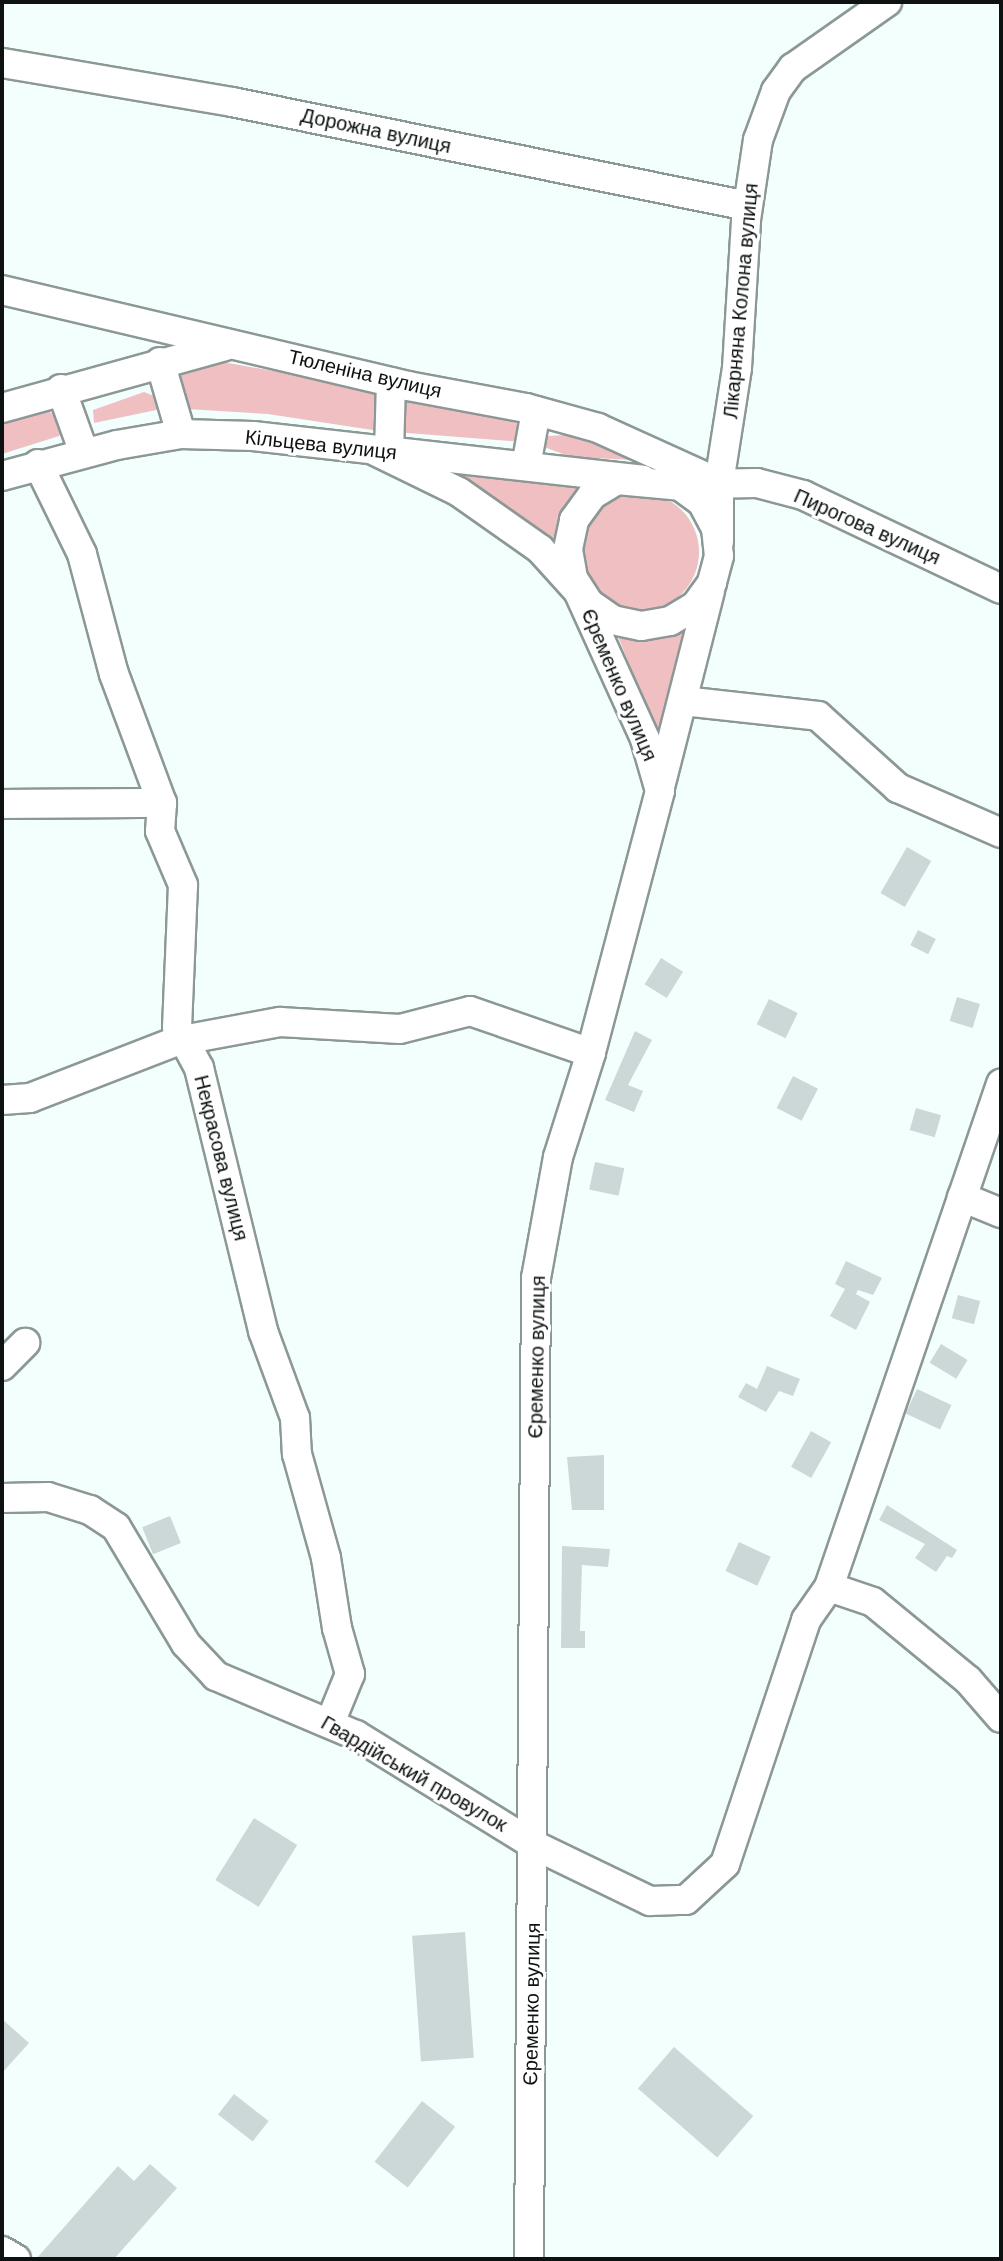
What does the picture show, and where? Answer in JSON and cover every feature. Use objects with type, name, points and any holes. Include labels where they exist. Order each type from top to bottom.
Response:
[{"type":"street","name":"Лікарняна Колона вулиця","points":[[719,542],[719,483],[737,368],[748,206],[758,140],[776,91],[793,68],[887,2]]},
{"type":"street","name":"Дорожна вулиця","points":[[2,63],[232,102],[748,206]]},
{"type":"street","name":"Тюленіна вулиця","points":[[2,290],[391,382],[536,411],[598,428],[719,483]]},
{"type":"street","points":[[2,408],[61,389],[231,344]]},
{"type":"street","points":[[160,362],[181,434]]},
{"type":"street","points":[[382,452],[391,382]]},
{"type":"street","points":[[61,389],[84,453]]},
{"type":"street","points":[[526,466],[536,411]]},
{"type":"street","name":"Кільцева вулиця","points":[[2,476],[84,453],[181,434],[253,436],[680,486]]},
{"type":"street","name":"Єременко вулиця","points":[[382,452],[459,492],[540,549],[578,591],[645,739],[660,791],[591,1053],[558,1157],[536,1278],[529,2259]]},
{"type":"street","name":"Некрасова вулиця","points":[[38,464],[82,554],[114,674],[162,803],[160,831],[183,885],[177,1027],[199,1068],[263,1331],[295,1418],[297,1454],[326,1558],[350,1674],[330,1723]]},
{"type":"street","name":"Кільцева вулиця","points":[[578,591],[568,549],[574,520],[604,486],[617,480],[643,480]]},
{"type":"street","name":"Пирогова вулиця","points":[[680,486],[757,483],[803,495],[1001,589]]},
{"type":"street","points":[[660,791],[712,583],[719,542],[710,514],[680,486]]},
{"type":"street","points":[[578,591],[613,620],[641,626],[683,615],[712,583]]},
{"type":"street","points":[[683,701],[818,716],[898,788],[1001,833]]},
{"type":"street","points":[[2,804],[162,803]]},
{"type":"street","points":[[2,1100],[30,1098],[185,1040],[280,1022],[400,1029],[470,1011],[591,1053]]},
{"type":"street","name":"Гвардійський провулок","points":[[2,1498],[48,1497],[90,1510],[116,1527],[186,1644],[216,1676],[330,1723],[534,1845],[650,1901],[686,1900],[725,1864],[806,1620],[829,1587],[1001,1084]]},
{"type":"street","points":[[962,1197],[1001,1213]]},
{"type":"street","points":[[2,1366],[25,1343]]},
{"type":"street","points":[[829,1587],[873,1602],[968,1680],[1001,1718]]},
{"type":"street","points":[[2,2251],[16,2259]]},
{"type":"shaded area","points":[[217,361],[370,388],[380,395],[379,431],[268,414],[187,409],[175,372]]},
{"type":"shaded area","points":[[144,392],[157,397],[161,409],[94,423],[93,410]]},
{"type":"shaded area","points":[[403,398],[507,418],[519,425],[524,442],[395,432]]},
{"type":"shaded area","points":[[47,411],[55,414],[63,432],[59,436],[2,454],[2,422]]},
{"type":"shaded area","points":[[567,435],[608,445],[634,460],[571,457],[536,444],[547,436]]},
{"type":"shaded area","points":[[455,473],[584,483],[556,542]]},
{"type":"shaded area","points":[[640,493],[663,497],[682,510],[695,529],[699,552],[695,575],[682,594],[663,607],[640,611],[617,607],[598,594],[585,575],[581,552],[585,529],[598,510],[617,497]]},
{"type":"shaded area","points":[[686,629],[658,738],[618,636]]},
{"type":"building","points":[[907,847],[931,861],[905,907],[880,893]]},
{"type":"building","points":[[918,930],[936,939],[928,954],[910,945]]},
{"type":"building","points":[[661,958],[683,972],[667,998],[645,984]]},
{"type":"building","points":[[957,997],[980,1004],[973,1028],[950,1021]]},
{"type":"building","points":[[769,999],[798,1013],[785,1038],[757,1024]]},
{"type":"building","points":[[635,1031],[652,1040],[628,1085],[643,1091],[634,1112],[605,1100]]},
{"type":"building","points":[[793,1076],[818,1089],[802,1121],[777,1108]]},
{"type":"building","points":[[916,1108],[941,1115],[935,1137],[910,1130]]},
{"type":"building","points":[[595,1162],[624,1168],[619,1196],[589,1189]]},
{"type":"building","points":[[846,1261],[882,1278],[873,1295],[858,1290],[856,1294],[870,1302],[856,1330],[830,1316],[845,1289],[835,1284]]},
{"type":"building","points":[[958,1295],[980,1301],[974,1324],[952,1318]]},
{"type":"building","points":[[941,1344],[968,1360],[956,1379],[930,1363]]},
{"type":"building","points":[[767,1366],[800,1379],[793,1396],[779,1391],[766,1412],[738,1397],[746,1383],[757,1389]]},
{"type":"building","points":[[917,1389],[951,1405],[940,1430],[906,1413]]},
{"type":"building","points":[[811,1431],[831,1442],[811,1478],[791,1467]]},
{"type":"building","points":[[604,1455],[604,1510],[572,1510],[567,1457]]},
{"type":"building","points":[[887,1505],[957,1550],[952,1558],[947,1556],[936,1572],[915,1558],[925,1544],[879,1520]]},
{"type":"building","points":[[170,1516],[181,1543],[153,1554],[142,1527]]},
{"type":"building","points":[[739,1542],[771,1557],[757,1586],[725,1571]]},
{"type":"building","points":[[562,1546],[610,1549],[608,1567],[582,1565],[580,1631],[585,1631],[585,1648],[561,1648]]},
{"type":"building","points":[[254,1818],[297,1845],[259,1907],[215,1880]]},
{"type":"building","points":[[465,1932],[474,2058],[421,2061],[412,1936]]},
{"type":"building","points":[[2,2019],[29,2043],[2,2073]]},
{"type":"building","points":[[674,2047],[753,2116],[717,2157],[638,2089]]},
{"type":"building","points":[[234,2094],[269,2121],[253,2142],[218,2114]]},
{"type":"building","points":[[422,2101],[455,2127],[408,2188],[375,2162]]},
{"type":"building","points":[[150,2164],[177,2188],[114,2259],[36,2259],[118,2166],[134,2181]]}]
